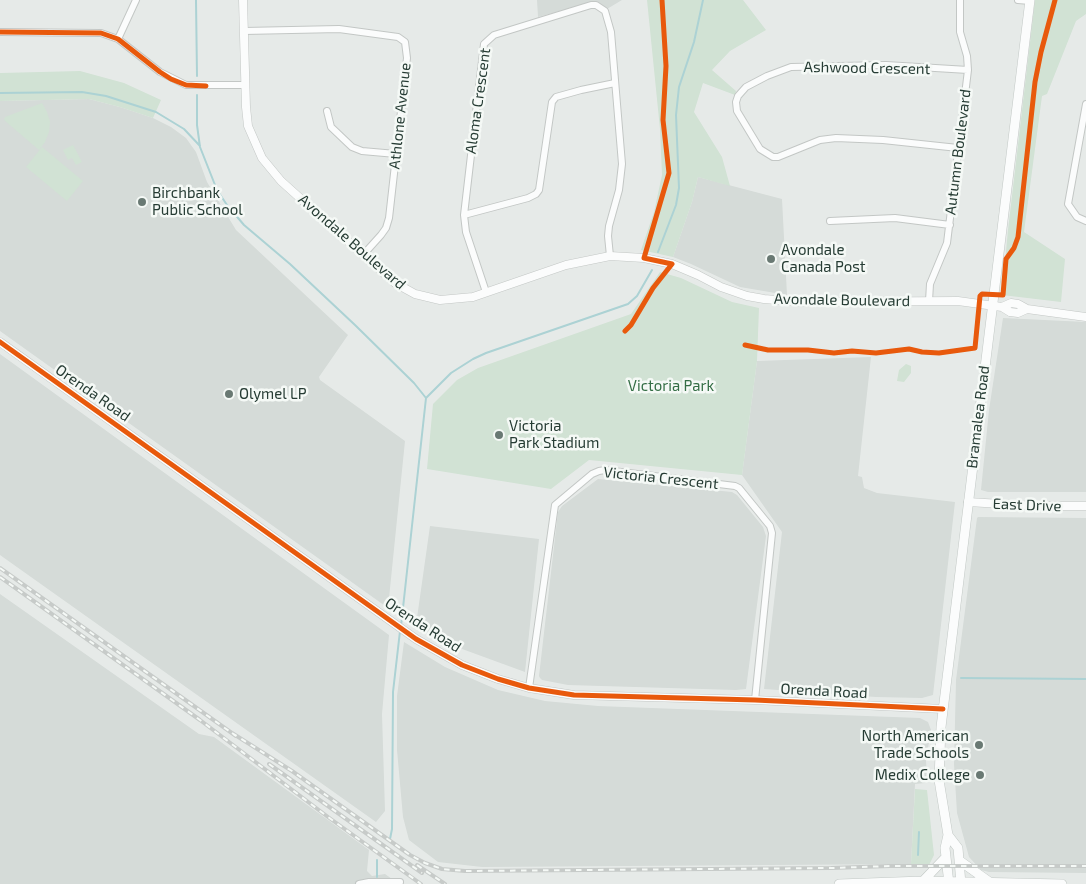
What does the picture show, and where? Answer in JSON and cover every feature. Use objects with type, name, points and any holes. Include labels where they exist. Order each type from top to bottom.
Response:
[{"type":"main road","name":"Bramalea Road","points":[[949,883],[945,848],[948,835],[939,780],[943,709],[1030,1]]},
{"type":"main road","name":"Bramalea Road","points":[[948,835],[958,848],[961,883]]},
{"type":"main road","points":[[923,881],[946,857]]},
{"type":"main road","points":[[960,860],[992,884]]},
{"type":"main road","points":[[839,884],[923,881],[992,884],[1062,884]]},
{"type":"street","points":[[118,39],[136,0]]},
{"type":"street","name":"Avondale Boulevard","points":[[244,0],[245,85],[248,126],[265,162],[281,181],[363,255],[395,283],[415,294],[440,300],[472,297],[566,265],[610,256],[644,258],[672,264],[721,287],[747,296],[764,299],[800,302],[958,301],[1002,307],[1011,303],[1018,304],[1027,310],[1086,317]]},
{"type":"street","name":"Autumn Boulevard","points":[[929,301],[930,284],[947,243],[968,70],[967,56],[960,32],[960,0]]},
{"type":"street","points":[[1018,0],[1030,1]]},
{"type":"street","name":"Aloma Crescent","points":[[486,292],[466,232],[464,215],[484,44],[494,35],[591,5],[605,11],[611,32],[622,164],[619,190],[609,226],[610,256]]},
{"type":"street","name":"Athlone Avenue","points":[[244,31],[339,29],[401,39],[405,42],[406,58],[389,218],[386,228],[363,255]]},
{"type":"street","points":[[0,32],[101,32],[118,39],[160,72],[186,85],[245,85]]},
{"type":"street","name":"Ashwood Crescent","points":[[958,148],[883,140],[836,138],[820,140],[781,156],[773,157],[760,149],[737,111],[736,102],[738,96],[746,87],[767,76],[791,67],[886,65],[968,70]]},
{"type":"street","points":[[464,215],[528,198],[536,194],[539,190],[552,102],[556,97],[615,83]]},
{"type":"street","points":[[1086,104],[1068,204],[1076,217],[1086,221]]},
{"type":"street","points":[[327,111],[331,128],[352,147],[362,151],[396,154]]},
{"type":"street","points":[[830,221],[895,218],[950,225]]},
{"type":"street","name":"Orenda Road","points":[[0,342],[392,622],[431,648],[462,665],[498,679],[529,688],[574,695],[755,700],[943,709]]},
{"type":"street","name":"Victoria Crescent","points":[[529,688],[555,505],[592,474],[605,470],[735,486],[739,488],[770,526],[772,533],[755,700]]},
{"type":"street","name":"East Drive","points":[[968,502],[1026,506],[1086,506]]},
{"type":"street","points":[[359,884],[369,882],[400,882]]},
{"type":"shaded area","points":[[537,0],[622,0],[607,9],[598,4],[589,3],[538,17]]},
{"type":"shaded area","points":[[89,99],[153,118],[171,127],[186,138],[196,152],[207,182],[236,230],[348,335],[319,377],[320,380],[405,441],[388,608],[0,331],[0,101]]},
{"type":"shaded area","points":[[698,177],[782,199],[787,295],[740,287],[673,257],[692,202]]},
{"type":"shaded area","points":[[1003,318],[1086,322],[1086,492],[988,492],[981,490],[989,410]]},
{"type":"shaded area","points":[[0,354],[389,635],[382,714],[385,811],[376,822],[0,555]]},
{"type":"shaded area","points":[[871,357],[858,476],[862,477],[864,488],[877,493],[955,502],[933,695],[922,698],[876,697],[764,689],[782,532],[742,475],[757,361]]},
{"type":"shaded area","points":[[598,479],[732,492],[737,495],[763,527],[766,536],[746,689],[568,685],[540,678],[558,512],[562,506]]},
{"type":"shaded area","points":[[978,517],[1086,518],[1086,873],[989,872],[981,870],[969,857],[957,813],[954,764],[956,680]]},
{"type":"shaded area","points":[[430,526],[539,539],[525,672],[443,642],[416,625]]},
{"type":"shaded area","points":[[0,594],[199,734],[214,737],[369,850],[367,871],[372,876],[385,874],[399,884],[0,884]]},
{"type":"shaded area","points":[[404,642],[445,667],[498,690],[545,701],[598,706],[920,718],[928,722],[931,730],[926,760],[927,781],[915,784],[911,864],[482,867],[438,862],[409,840],[403,817],[397,750],[397,696]]},
{"type":"green space","points":[[647,0],[743,0],[766,30],[730,51],[712,70],[736,91],[735,95],[703,83],[694,112],[722,157],[730,186],[698,177],[692,202],[673,257],[641,250],[654,212],[662,175],[660,129]]},
{"type":"green space","points":[[1035,0],[1086,0],[1086,14],[1076,21],[1047,94],[1042,96],[1024,232],[1065,259],[1061,302],[1002,295]]},
{"type":"green space","points":[[80,71],[124,83],[161,100],[153,118],[89,99],[0,101],[0,73]]},
{"type":"green space","points":[[42,103],[50,122],[49,132],[39,150],[4,120],[5,117]]},
{"type":"green space","points":[[73,145],[82,162],[76,165],[72,158],[68,160],[63,150]]},
{"type":"green space","points":[[42,147],[83,181],[67,201],[26,167]]},
{"type":"green space","name":"Victoria Park","points":[[660,272],[681,278],[732,302],[759,308],[757,361],[742,475],[589,460],[551,489],[427,469],[433,404],[457,380],[478,368],[631,314]]},
{"type":"green space","points":[[906,364],[911,366],[911,373],[904,382],[897,381],[899,370]]},
{"type":"green space","points":[[915,789],[927,790],[934,855],[929,865],[911,864]]},
{"type":"waterway","points":[[196,0],[197,76]]},
{"type":"waterway","points":[[658,252],[676,205],[679,188],[676,115],[679,87],[694,42],[703,0]]},
{"type":"waterway","points":[[0,93],[82,92],[106,96],[156,112],[184,129],[200,146]]},
{"type":"waterway","points":[[197,95],[197,125],[200,147],[217,190],[227,205],[244,225],[290,264],[355,325],[414,383],[426,398]]},
{"type":"waterway","points":[[401,626],[426,398],[451,373],[473,359],[628,304],[637,296],[652,270]]},
{"type":"waterway","points":[[390,839],[392,829],[393,692],[400,631]]},
{"type":"waterway","points":[[961,678],[1086,679]]},
{"type":"waterway","points":[[918,855],[919,832]]},
{"type":"waterway","points":[[377,860],[377,877]]},
{"type":"railway","points":[[0,568],[236,736]]},
{"type":"railway","points":[[0,577],[200,720],[328,817],[421,884]]},
{"type":"railway","points":[[232,733],[292,771],[410,855],[442,869],[465,871],[890,866],[1086,866]]},
{"type":"railway","points":[[269,764],[422,873]]},
{"type":"railway","points":[[417,865],[445,884]]},
{"type":"cycle path","points":[[625,331],[631,325],[653,288],[672,264],[644,258],[669,173],[663,120],[666,66],[662,0]]},
{"type":"cycle path","points":[[745,345],[768,350],[808,350],[834,353],[852,351],[876,353],[909,349],[939,353],[975,348],[980,296],[982,294],[1003,295],[1006,259],[1014,248],[1018,237],[1035,82],[1055,0]]},
{"type":"cycle path","points":[[0,32],[101,33],[118,39],[171,79],[186,85],[206,86]]},
{"type":"cycle path","points":[[0,342],[416,639],[462,665],[498,679],[529,688],[574,695],[755,700],[943,709]]},
{"type":"place","name":"Birchbank Public School","points":[[142,202]]},
{"type":"place","name":"Avondale Canada Post","points":[[771,259]]},
{"type":"place","name":"Olymel LP","points":[[229,394]]},
{"type":"place","name":"Victoria Park Stadium","points":[[499,435]]},
{"type":"place","name":"North American Trade Schools","points":[[979,745]]},
{"type":"place","name":"Medix College","points":[[980,775]]}]
